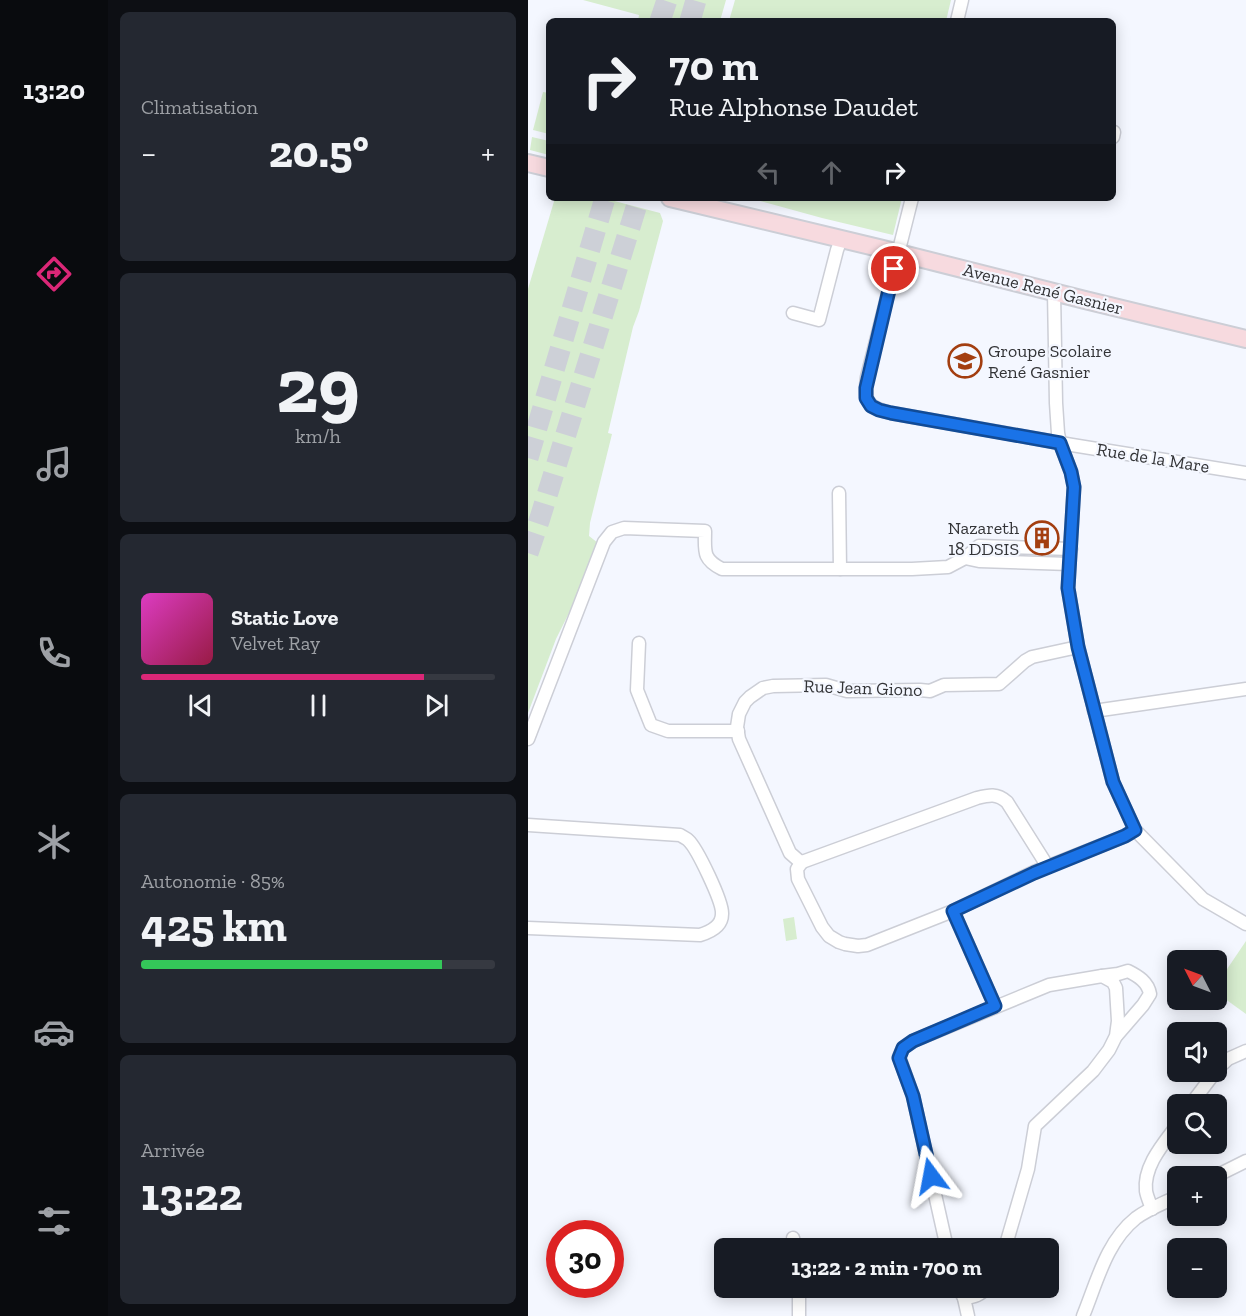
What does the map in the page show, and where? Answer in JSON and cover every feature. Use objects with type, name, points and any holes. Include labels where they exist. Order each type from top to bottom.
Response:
[{"type":"main road","points":[[528,163],[546,167]]},
{"type":"main road","name":"Avenue René Gasnier","points":[[683,201],[1246,339]]},
{"type":"street","points":[[958,18],[962,0]]},
{"type":"street","points":[[898,253],[911,201]]},
{"type":"street","points":[[794,313],[819,320],[841,239]]},
{"type":"street","name":"Rue de la Mare","points":[[898,253],[867,377],[866,398],[871,406],[891,413],[1246,473]]},
{"type":"street","points":[[1054,292],[1056,403],[1060,443],[1074,487],[1068,588],[1078,647],[1113,782],[1135,830],[1203,900],[1246,924]]},
{"type":"street","points":[[839,493],[840,569]]},
{"type":"street","points":[[528,739],[604,542],[612,532],[624,528],[705,531],[705,552],[710,563],[722,569],[948,567],[965,558],[979,546],[1071,549]]},
{"type":"street","points":[[965,558],[979,561],[1070,564]]},
{"type":"street","points":[[639,643],[637,690],[651,725],[669,731],[738,731],[739,739],[786,846],[790,853],[802,862]]},
{"type":"street","name":"Rue Jean Giono","points":[[738,731],[739,714],[745,702],[763,688],[826,685],[847,691],[930,691],[944,685],[999,684],[1032,657],[1078,647]]},
{"type":"street","points":[[1094,711],[1246,689]]},
{"type":"street","points":[[1048,867],[1007,802],[994,795],[977,798],[802,862],[797,869],[798,879],[817,918],[829,936],[844,944],[867,945],[953,911],[1135,830]]},
{"type":"street","points":[[528,825],[680,835],[689,841],[699,855],[723,914],[719,924],[711,931],[700,935],[528,928]]},
{"type":"street","points":[[953,911],[995,1006]]},
{"type":"street","points":[[945,1238],[913,1096],[899,1058],[903,1048],[913,1041],[1048,985],[1128,971],[1141,978],[1149,988],[1150,994],[1116,1036],[1109,1050],[1093,1071],[1035,1126],[1028,1169],[1008,1238]]},
{"type":"street","points":[[1102,976],[1113,982],[1116,988],[1118,1021],[1116,1036]]},
{"type":"street","points":[[1227,1060],[1246,1051]]},
{"type":"street","points":[[1199,1094],[1208,1082]]},
{"type":"street","points":[[1152,1209],[1146,1191],[1147,1171],[1167,1139]]},
{"type":"street","points":[[1227,1170],[1246,1161]]},
{"type":"street","points":[[1083,1316],[1109,1250],[1137,1218],[1167,1202]]},
{"type":"street","points":[[799,1298],[799,1316]]},
{"type":"street","points":[[963,1298],[968,1316]]},
{"type":"green space","points":[[583,0],[726,0],[721,18],[638,18],[639,15]]},
{"type":"green space","points":[[735,0],[951,0],[947,18],[730,18]]},
{"type":"green space","points":[[543,92],[546,92],[546,133],[533,130]]},
{"type":"green space","points":[[532,137],[546,140],[546,154],[530,150]]},
{"type":"green space","points":[[554,201],[614,201],[660,213],[663,221],[633,327],[608,433],[612,434],[590,523],[589,536],[598,543],[556,639],[528,713],[528,289]]},
{"type":"green space","points":[[760,201],[901,201],[893,235]]},
{"type":"green space","points":[[794,917],[797,939],[786,941],[783,919]]},
{"type":"green space","points":[[1246,941],[1246,1014],[1227,1000],[1227,969]]},
{"type":"tunnel","points":[[661,18],[667,0]]},
{"type":"tunnel","points":[[691,18],[696,0]]},
{"type":"tunnel","points":[[528,458],[604,201]]},
{"type":"tunnel","points":[[528,553],[638,201]]},
{"type":"place","name":"Groupe Scolaire René Gasnier","points":[[965,361]]},
{"type":"place","name":"Nazareth 18 DDSIS","points":[[1042,538]]},
{"type":"route","points":[[894,269],[867,377],[866,398],[871,406],[891,413],[1060,443],[1074,487],[1068,588],[1078,647],[1113,782],[1135,830],[953,911],[995,1006],[913,1041],[903,1048],[899,1058],[909,1081],[931,1176]]}]
